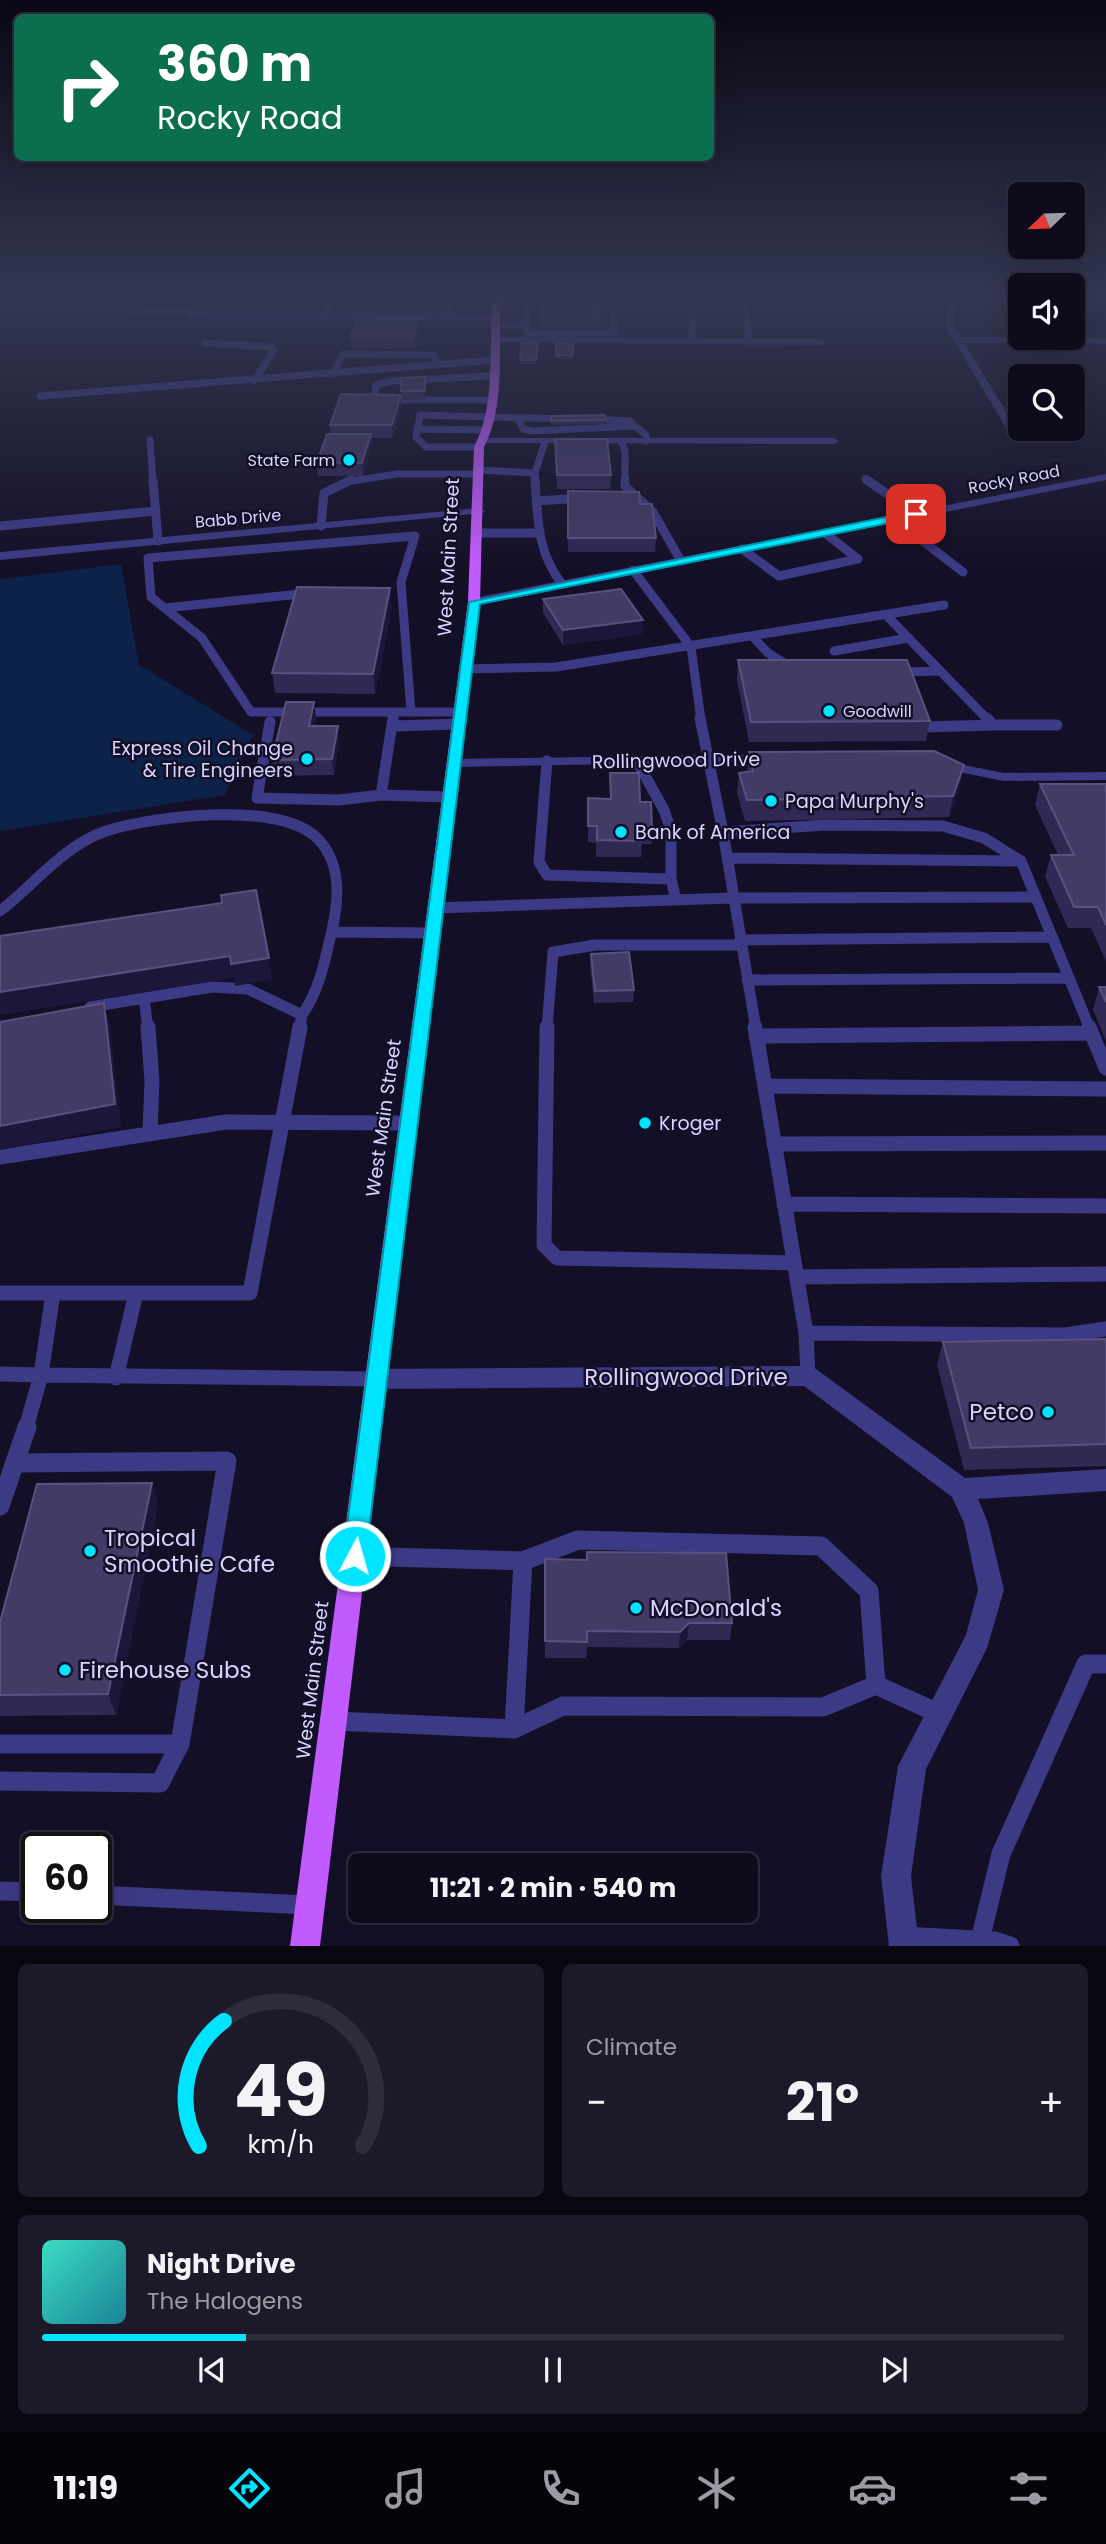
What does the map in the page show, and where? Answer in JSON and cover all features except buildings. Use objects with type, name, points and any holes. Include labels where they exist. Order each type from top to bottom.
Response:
[{"type":"main road","name":"West Main Street","points":[[305,1945],[355,1556],[374,1379],[474,602],[480,472],[490,389]]},
{"type":"street","points":[[988,389],[1008,423]]},
{"type":"street","points":[[485,427],[545,441],[834,441]]},
{"type":"street","name":"Rocky Road","points":[[474,602],[1106,477]]},
{"type":"street","name":"Babb Drive","points":[[0,556],[479,511]]},
{"type":"street","name":"Rollingwood Drive","points":[[454,762],[790,758]]},
{"type":"street","points":[[924,761],[1003,777],[1106,776]]},
{"type":"street","name":"Rollingwood Drive","points":[[374,1379],[808,1376],[961,1489],[976,1523],[991,1590],[978,1639],[912,1766],[896,1876],[903,1941]]},
{"type":"street","points":[[961,1489],[1106,1480]]},
{"type":"lane","points":[[40,396],[143,389]]},
{"type":"lane","points":[[375,389],[374,400],[416,402],[432,399],[485,427]]},
{"type":"lane","points":[[416,402],[420,415],[416,437],[426,447],[485,427]]},
{"type":"lane","points":[[420,415],[485,427]]},
{"type":"lane","points":[[416,429],[485,427],[519,421],[618,419],[630,421],[646,435],[647,441]]},
{"type":"lane","points":[[519,421],[523,429],[533,431],[635,426]]},
{"type":"lane","points":[[150,440],[158,541]]},
{"type":"lane","points":[[545,441],[535,473],[540,533],[548,566],[562,584]]},
{"type":"lane","points":[[621,441],[625,451],[625,486],[653,512],[681,561]]},
{"type":"lane","points":[[321,526],[324,493],[340,484],[380,477],[480,472],[535,473]]},
{"type":"lane","points":[[865,479],[916,514]]},
{"type":"lane","points":[[623,498],[636,497]]},
{"type":"lane","points":[[537,500],[598,498]]},
{"type":"lane","points":[[0,526],[156,511]]},
{"type":"lane","points":[[894,519],[963,572]]},
{"type":"lane","points":[[478,533],[540,533]]},
{"type":"lane","points":[[742,549],[779,576],[858,559],[825,533]]},
{"type":"lane","points":[[411,712],[401,582],[415,536],[148,558],[151,597],[202,638],[251,712],[411,712],[460,718]]},
{"type":"lane","points":[[633,570],[691,647],[695,691],[729,858],[733,898],[796,1270],[806,1333],[808,1376]]},
{"type":"lane","points":[[388,591],[401,590]]},
{"type":"lane","points":[[165,608],[322,592]]},
{"type":"lane","points":[[466,669],[556,667],[944,605]]},
{"type":"lane","points":[[886,615],[993,725]]},
{"type":"lane","points":[[753,637],[768,653],[788,667],[798,669]]},
{"type":"lane","points":[[834,651],[909,638]]},
{"type":"lane","points":[[901,672],[940,671]]},
{"type":"lane","points":[[381,795],[394,712]]},
{"type":"lane","points":[[392,726],[460,718]]},
{"type":"lane","points":[[270,722],[257,798],[339,800],[381,795],[450,797]]},
{"type":"lane","points":[[926,727],[1057,725]]},
{"type":"lane","points":[[547,761],[538,862],[547,875],[671,879]]},
{"type":"lane","points":[[637,761],[664,810],[671,830],[671,879],[676,900]]},
{"type":"lane","points":[[0,911],[25,894],[61,854],[104,832],[162,819],[245,816],[291,823],[316,836],[334,862],[339,901],[316,997],[302,1014],[250,1293],[0,1293]]},
{"type":"lane","points":[[723,832],[825,825],[943,826],[984,838],[1021,862],[1106,1068]]},
{"type":"lane","points":[[729,858],[1021,862]]},
{"type":"lane","points":[[436,908],[733,898],[1036,897]]},
{"type":"lane","points":[[332,932],[433,933]]},
{"type":"lane","points":[[1051,937],[595,945],[553,952],[547,1023],[544,1245],[557,1258],[796,1270],[1106,1273]]},
{"type":"lane","points":[[747,980],[1068,978]]},
{"type":"lane","points":[[76,1009],[212,987],[247,989],[302,1014]]},
{"type":"lane","points":[[144,998],[152,1048],[154,1097],[150,1132]]},
{"type":"lane","points":[[756,1036],[1091,1033]]},
{"type":"lane","points":[[765,1086],[1106,1089]]},
{"type":"lane","points":[[0,1157],[226,1122],[408,1123]]},
{"type":"lane","points":[[774,1144],[1106,1143]]},
{"type":"lane","points":[[784,1204],[1106,1206]]},
{"type":"lane","points":[[0,1506],[17,1463],[41,1375],[54,1293]]},
{"type":"lane","points":[[116,1378],[136,1293]]},
{"type":"lane","points":[[806,1333],[1065,1335],[1106,1329]]},
{"type":"lane","points":[[0,1374],[116,1378],[374,1379]]},
{"type":"lane","points":[[0,1781],[160,1783],[180,1744],[227,1461],[17,1463]]},
{"type":"lane","points":[[355,1556],[523,1561],[578,1540],[821,1546],[869,1591],[876,1685]]},
{"type":"lane","points":[[514,1730],[523,1561]]},
{"type":"lane","points":[[980,1940],[1001,1854],[1086,1664],[1106,1664]]},
{"type":"lane","points":[[334,1721],[514,1730],[563,1706],[823,1707],[876,1685],[940,1714]]},
{"type":"lane","points":[[0,1744],[180,1744]]},
{"type":"lane","points":[[0,1891],[21,1892]]},
{"type":"lane","points":[[112,1896],[309,1905]]},
{"type":"lane","points":[[903,1941],[980,1940],[1010,1945]]},
{"type":"water","points":[[121,564],[139,665],[253,735],[225,795],[0,831],[0,579]]},
{"type":"place","name":"State Farm","points":[[349,460]]},
{"type":"place","name":"Goodwill","points":[[829,711]]},
{"type":"place","name":"Express Oil Change & Tire Engineers","points":[[307,759]]},
{"type":"place","name":"Papa Murphy's","points":[[771,801]]},
{"type":"place","name":"Bank of America","points":[[621,832]]},
{"type":"place","name":"Kroger","points":[[645,1123]]},
{"type":"place","name":"Petco","points":[[1048,1412]]},
{"type":"place","name":"Tropical Smoothie Cafe","points":[[90,1551]]},
{"type":"place","name":"McDonald's","points":[[636,1608]]},
{"type":"place","name":"Firehouse Subs","points":[[65,1670]]},
{"type":"route","points":[[355,1556],[374,1379],[425,1001],[474,602],[916,514]]}]
